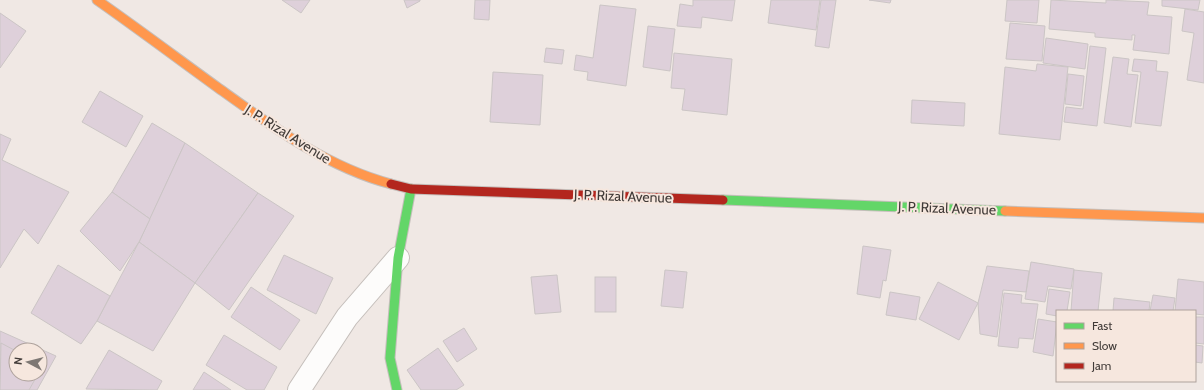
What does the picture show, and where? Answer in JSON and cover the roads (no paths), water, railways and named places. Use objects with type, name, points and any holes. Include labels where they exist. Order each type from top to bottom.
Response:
[{"type":"main road","name":"J. P. Rizal Avenue","points":[[97,0],[275,129],[324,159],[389,185],[411,189],[1204,218]]},
{"type":"main road","points":[[397,390],[390,358],[398,258],[411,189]]},
{"type":"street","points":[[299,390],[347,317],[398,258]]}]
